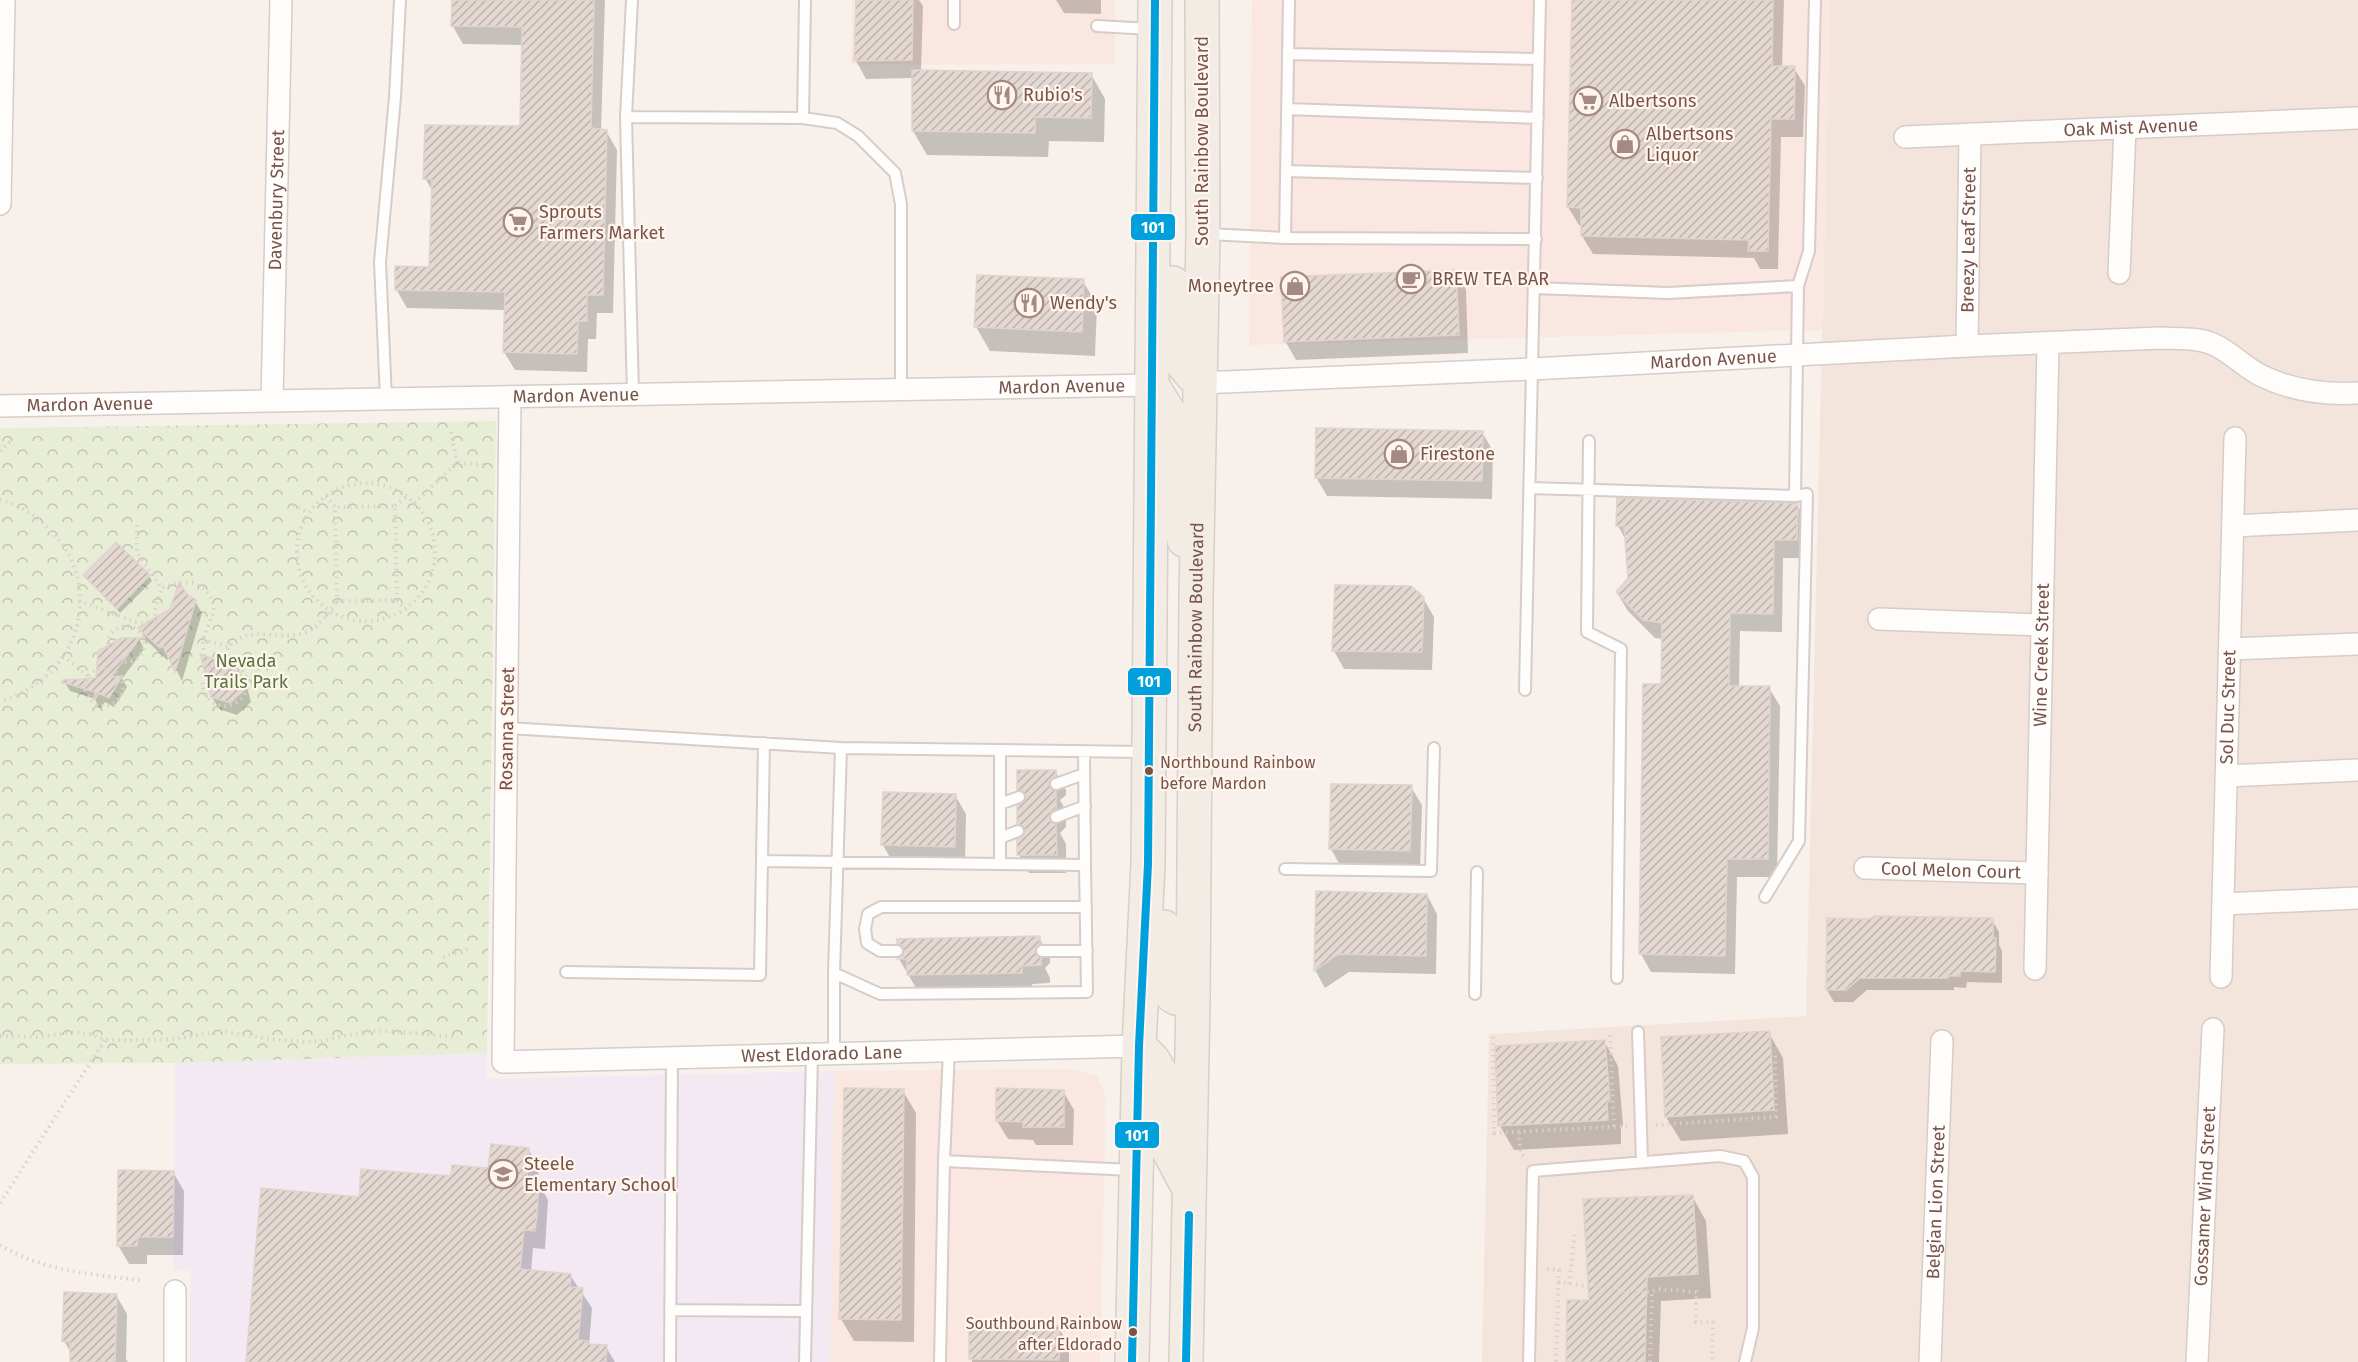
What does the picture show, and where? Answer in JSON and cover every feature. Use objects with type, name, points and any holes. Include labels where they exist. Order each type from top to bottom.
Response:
[{"type":"main road","name":"South Rainbow Boulevard","points":[[1186,1362],[1203,234],[1202,0]]},
{"type":"main road","points":[[1132,1362],[1139,1046],[1148,864],[1155,14]]},
{"type":"main road","points":[[1154,182],[1171,250],[1176,343],[1185,368],[1200,383]]},
{"type":"main road","points":[[1151,385],[1172,417],[1175,495],[1196,597]]},
{"type":"main road","points":[[1148,864],[1164,921],[1167,988],[1170,995],[1177,1000],[1193,999]]},
{"type":"main road","points":[[1139,1046],[1153,1060],[1162,1075],[1163,1140],[1189,1189]]},
{"type":"street","points":[[0,204],[4,0]]},
{"type":"street","name":"Davenbury Street","points":[[272,401],[281,0]]},
{"type":"street","name":"Oak Mist Avenue","points":[[1905,137],[2358,118]]},
{"type":"street","points":[[2119,273],[2125,128]]},
{"type":"street","name":"Breezy Leaf Street","points":[[1967,346],[1970,134]]},
{"type":"street","name":"Mardon Avenue","points":[[1200,383],[1532,369],[1967,346],[2190,339],[2213,344],[2262,376],[2291,387],[2315,393],[2358,393]]},
{"type":"street","name":"Wine Creek Street","points":[[2035,969],[2048,343]]},
{"type":"street","name":"Mardon Avenue","points":[[0,406],[1151,385]]},
{"type":"street","name":"Rosanna Street","points":[[503,1062],[510,397]]},
{"type":"street","name":"Sol Duc Street","points":[[2221,977],[2235,438]]},
{"type":"street","points":[[2233,526],[2358,519]]},
{"type":"street","points":[[1879,620],[2042,625]]},
{"type":"street","points":[[2230,649],[2358,644]]},
{"type":"street","points":[[2226,776],[2358,770]]},
{"type":"street","name":"Cool Melon Court","points":[[1864,868],[2037,873]]},
{"type":"street","points":[[2223,904],[2358,898]]},
{"type":"street","name":"Gossamer Wind Street","points":[[2197,1362],[2212,1029]]},
{"type":"street","name":"Belgian Lion Street","points":[[1930,1362],[1942,1041]]},
{"type":"street","name":"West Eldorado Lane","points":[[503,1062],[1139,1046]]},
{"type":"street","points":[[175,1291],[175,1362]]},
{"type":"lane","points":[[386,399],[380,262],[395,97],[400,0]]},
{"type":"lane","points":[[632,0],[626,117],[633,395]]},
{"type":"lane","points":[[803,118],[805,0]]},
{"type":"lane","points":[[954,0],[954,24]]},
{"type":"lane","points":[[1285,238],[1289,0]]},
{"type":"lane","points":[[1525,690],[1540,0]]},
{"type":"lane","points":[[1795,496],[1798,286],[1809,251],[1815,0]]},
{"type":"lane","points":[[1097,26],[1155,14]]},
{"type":"lane","points":[[1288,54],[1539,59]]},
{"type":"lane","points":[[1287,109],[1538,118]]},
{"type":"lane","points":[[626,117],[803,118],[837,123],[858,136],[895,173],[901,204],[901,390]]},
{"type":"lane","points":[[1286,171],[1537,178]]},
{"type":"lane","points":[[1203,234],[1285,238],[1536,239]]},
{"type":"lane","points":[[1534,288],[1668,293],[1798,286]]},
{"type":"lane","points":[[1589,441],[1587,632],[1621,649],[1617,978]]},
{"type":"lane","points":[[1530,488],[1795,496],[1807,494],[1799,841],[1765,897]]},
{"type":"lane","points":[[507,728],[841,748],[1148,752]]},
{"type":"lane","points":[[566,972],[760,975],[764,861],[764,743]]},
{"type":"lane","points":[[834,1054],[834,973],[841,748]]},
{"type":"lane","points":[[1285,870],[1431,871],[1434,748]]},
{"type":"lane","points":[[1000,751],[1000,864]]},
{"type":"lane","points":[[834,973],[880,994],[1087,992],[1084,752]]},
{"type":"lane","points":[[1056,784],[1084,774]]},
{"type":"lane","points":[[1000,804],[1019,797]]},
{"type":"lane","points":[[1056,817],[1085,806]]},
{"type":"lane","points":[[1000,838],[1018,831]]},
{"type":"lane","points":[[764,861],[1085,865]]},
{"type":"lane","points":[[1475,994],[1477,872]]},
{"type":"lane","points":[[897,951],[880,951],[867,943],[865,929],[868,914],[881,907],[1086,907]]},
{"type":"lane","points":[[1042,951],[1087,951]]},
{"type":"lane","points":[[1638,1032],[1642,1162]]},
{"type":"lane","points":[[940,1362],[949,1050]]},
{"type":"lane","points":[[805,1362],[812,1055]]},
{"type":"lane","points":[[670,1362],[672,1058]]},
{"type":"lane","points":[[1529,1362],[1533,1171],[1720,1156],[1744,1161],[1753,1177],[1753,1328],[1746,1362]]},
{"type":"lane","points":[[944,1161],[1137,1171]]},
{"type":"lane","points":[[670,1310],[806,1311]]},
{"type":"path","points":[[451,432],[457,463]]},
{"type":"path","points":[[0,451],[13,439]]},
{"type":"path","points":[[414,503],[457,463],[487,465]]},
{"type":"path","points":[[362,482],[386,485],[408,496],[414,503],[425,513],[434,535],[436,560],[429,583],[415,602],[395,615],[372,622],[350,620],[330,612],[313,597],[302,579],[297,558],[298,537],[309,513],[326,496],[338,488],[362,482]]},
{"type":"path","points":[[202,639],[228,646],[245,635],[264,633],[296,635],[306,632],[321,622],[330,612],[337,601],[335,507],[326,496]]},
{"type":"path","points":[[335,507],[395,506],[408,496]]},
{"type":"path","points":[[0,500],[11,503],[42,520],[66,547],[79,580],[80,601],[80,615],[69,649],[47,678],[17,697],[0,701]]},
{"type":"path","points":[[293,505],[309,513]]},
{"type":"path","points":[[395,506],[397,600],[405,609]]},
{"type":"path","points":[[137,525],[138,553],[162,588]]},
{"type":"path","points":[[162,588],[179,582],[193,583],[205,589],[212,599],[214,611],[202,639],[205,675],[203,683],[207,697],[219,706],[233,705],[245,696],[248,682],[242,668],[228,662],[214,665],[205,675]]},
{"type":"path","points":[[80,601],[135,622],[144,623],[154,620],[156,604],[162,588]]},
{"type":"path","points":[[337,601],[397,600]]},
{"type":"path","points":[[125,625],[136,628],[144,638],[144,651],[136,660],[130,662],[118,660],[109,652],[110,635],[125,625]]},
{"type":"path","points":[[228,646],[228,662]]},
{"type":"path","points":[[63,656],[88,676]]},
{"type":"path","points":[[112,670],[118,660]]},
{"type":"path","points":[[98,669],[112,670],[120,676],[123,689],[117,700],[106,706],[93,703],[88,698],[85,687],[88,676],[98,669]]},
{"type":"path","points":[[443,957],[468,949]]},
{"type":"path","points":[[0,1036],[30,1037],[75,1032],[91,1034],[105,1040],[174,1039],[221,1032],[268,1040],[305,1042],[375,1031],[458,1037]]},
{"type":"path","points":[[1610,1035],[1614,1127]]},
{"type":"path","points":[[1493,1036],[1494,1133],[1776,1117],[1775,1051]]},
{"type":"path","points":[[0,1203],[105,1040]]},
{"type":"path","points":[[1519,1132],[1520,1153],[1543,1170]]},
{"type":"path","points":[[1569,1284],[1575,1232]]},
{"type":"path","points":[[0,1245],[43,1265],[90,1275],[141,1280]]},
{"type":"path","points":[[1531,1269],[1559,1270],[1556,1362]]},
{"type":"path","points":[[1558,1282],[1623,1291],[1658,1289],[1696,1292],[1696,1322],[1713,1322],[1712,1362]]},
{"type":"path","points":[[1650,1362],[1652,1291]]},
{"type":"shaded area","points":[[852,0],[1115,0],[1115,64],[851,65]]},
{"type":"shaded area","points":[[1252,0],[1830,0],[1822,330],[1249,345]]},
{"type":"shaded area","points":[[1830,0],[2358,0],[2358,1362],[1482,1362],[1489,1034],[1806,1016]]},
{"type":"shaded area","name":"Steele Elementary School","points":[[487,1053],[487,1079],[834,1071],[830,1362],[190,1362],[190,1269],[173,1270],[175,1063]]},
{"type":"shaded area","points":[[1072,1069],[1097,1076],[1106,1096],[1100,1362],[830,1362],[834,1071]]},
{"type":"green space","name":"Nevada Trails Park","points":[[496,421],[487,1053],[175,1063],[0,1064],[0,428]]},
{"type":"building","name":"Sprouts Farmers Market","points":[[452,0],[594,0],[591,128],[607,130],[603,295],[587,295],[587,321],[578,321],[577,354],[503,352],[505,292],[395,290],[395,266],[429,267],[432,179],[423,179],[425,125],[520,126],[522,27],[451,26]]},
{"type":"building","points":[[856,0],[913,0],[912,60],[854,61]]},
{"type":"building","points":[[1572,0],[1773,0],[1772,66],[1795,66],[1794,119],[1771,119],[1768,251],[1748,251],[1749,240],[1581,236],[1581,208],[1567,207]]},
{"type":"building","name":"Rubio's","points":[[912,70],[1092,73],[1091,118],[1035,117],[1035,133],[912,131]]},
{"type":"building","points":[[1456,270],[1459,335],[1284,342],[1281,277]]},
{"type":"building","name":"Wendy's","points":[[977,275],[1084,279],[1082,332],[974,327]]},
{"type":"building","name":"Firestone","points":[[1316,428],[1483,431],[1482,481],[1315,478]]},
{"type":"building","points":[[1617,498],[1798,503],[1797,540],[1774,540],[1773,614],[1730,613],[1729,686],[1770,686],[1768,859],[1727,859],[1725,956],[1639,954],[1643,684],[1661,684],[1662,623],[1643,620],[1616,592],[1628,578],[1624,526],[1616,526]]},
{"type":"building","points":[[116,542],[150,575],[117,609],[83,575]]},
{"type":"building","points":[[179,583],[188,595],[196,600],[175,672],[163,646],[160,648],[138,628],[170,609]]},
{"type":"building","points":[[1335,585],[1411,586],[1424,597],[1422,652],[1332,651]]},
{"type":"building","points":[[121,638],[140,638],[111,677],[122,676],[109,698],[99,693],[94,700],[95,692],[62,682],[63,680],[96,678],[98,651]]},
{"type":"building","points":[[200,654],[239,669],[245,689],[230,703],[211,697]]},
{"type":"building","points":[[1017,770],[1056,770],[1056,776],[1049,783],[1051,789],[1056,791],[1056,809],[1049,816],[1051,822],[1056,824],[1057,855],[1017,855],[1017,839],[1025,832],[1023,826],[1017,824],[1017,806],[1026,798],[1023,791],[1017,790]]},
{"type":"building","points":[[1331,784],[1412,785],[1410,851],[1329,849]]},
{"type":"building","points":[[883,792],[956,794],[955,847],[881,845]]},
{"type":"building","points":[[1316,891],[1427,894],[1426,956],[1338,954],[1314,971]]},
{"type":"building","points":[[1874,916],[1993,918],[1993,938],[1996,938],[1995,972],[1960,971],[1960,976],[1948,976],[1948,978],[1860,978],[1846,990],[1826,990],[1827,918],[1870,919]]},
{"type":"building","points":[[1040,936],[1040,944],[1036,947],[1035,952],[1041,958],[1041,965],[1022,966],[1022,973],[907,975],[907,959],[897,959],[903,955],[904,950],[901,945],[897,944],[897,939]]},
{"type":"building","points":[[1770,1031],[1774,1110],[1665,1117],[1661,1037]]},
{"type":"building","points":[[1605,1040],[1610,1100],[1607,1103],[1608,1120],[1498,1126],[1495,1046]]},
{"type":"building","points":[[844,1088],[904,1089],[901,1320],[839,1319]]},
{"type":"building","points":[[996,1088],[1064,1090],[1064,1127],[1023,1127],[1023,1122],[996,1121]]},
{"type":"building","name":"Steele Elementary School","points":[[491,1144],[529,1148],[527,1179],[539,1180],[535,1231],[524,1230],[520,1269],[571,1274],[570,1287],[583,1288],[578,1340],[588,1341],[587,1344],[607,1345],[606,1362],[246,1362],[261,1188],[359,1197],[361,1169],[451,1176],[452,1165],[488,1168]]},
{"type":"building","points":[[118,1170],[174,1171],[173,1237],[138,1237],[137,1246],[117,1246]]},
{"type":"building","points":[[1693,1195],[1698,1274],[1647,1277],[1645,1362],[1566,1362],[1567,1300],[1589,1300],[1583,1199]]},
{"type":"building","points":[[64,1292],[117,1294],[115,1362],[70,1362],[70,1342],[62,1341]]},
{"type":"building","points":[[969,1325],[1059,1326],[1059,1360],[969,1359]]},
{"type":"transit line","name":"101","points":[[1132,1362],[1139,1046],[1148,864],[1155,0]]},
{"type":"transit line","name":"101","points":[[1186,1362],[1189,1215]]},
{"type":"place","name":"Rubio's","points":[[1002,95]]},
{"type":"place","name":"Albertsons","points":[[1588,101]]},
{"type":"place","name":"Albertsons Liquor","points":[[1625,144]]},
{"type":"place","name":"Sprouts Farmers Market","points":[[518,222]]},
{"type":"place","name":"BREW TEA BAR","points":[[1411,279]]},
{"type":"place","name":"Moneytree","points":[[1295,286]]},
{"type":"place","name":"Wendy's","points":[[1029,303]]},
{"type":"place","name":"Firestone","points":[[1399,454]]},
{"type":"place","name":"Northbound Rainbow before Mardon","points":[[1149,771]]},
{"type":"place","name":"Steele Elementary School","points":[[503,1174]]},
{"type":"place","name":"Southbound Rainbow after Eldorado","points":[[1133,1332]]}]
